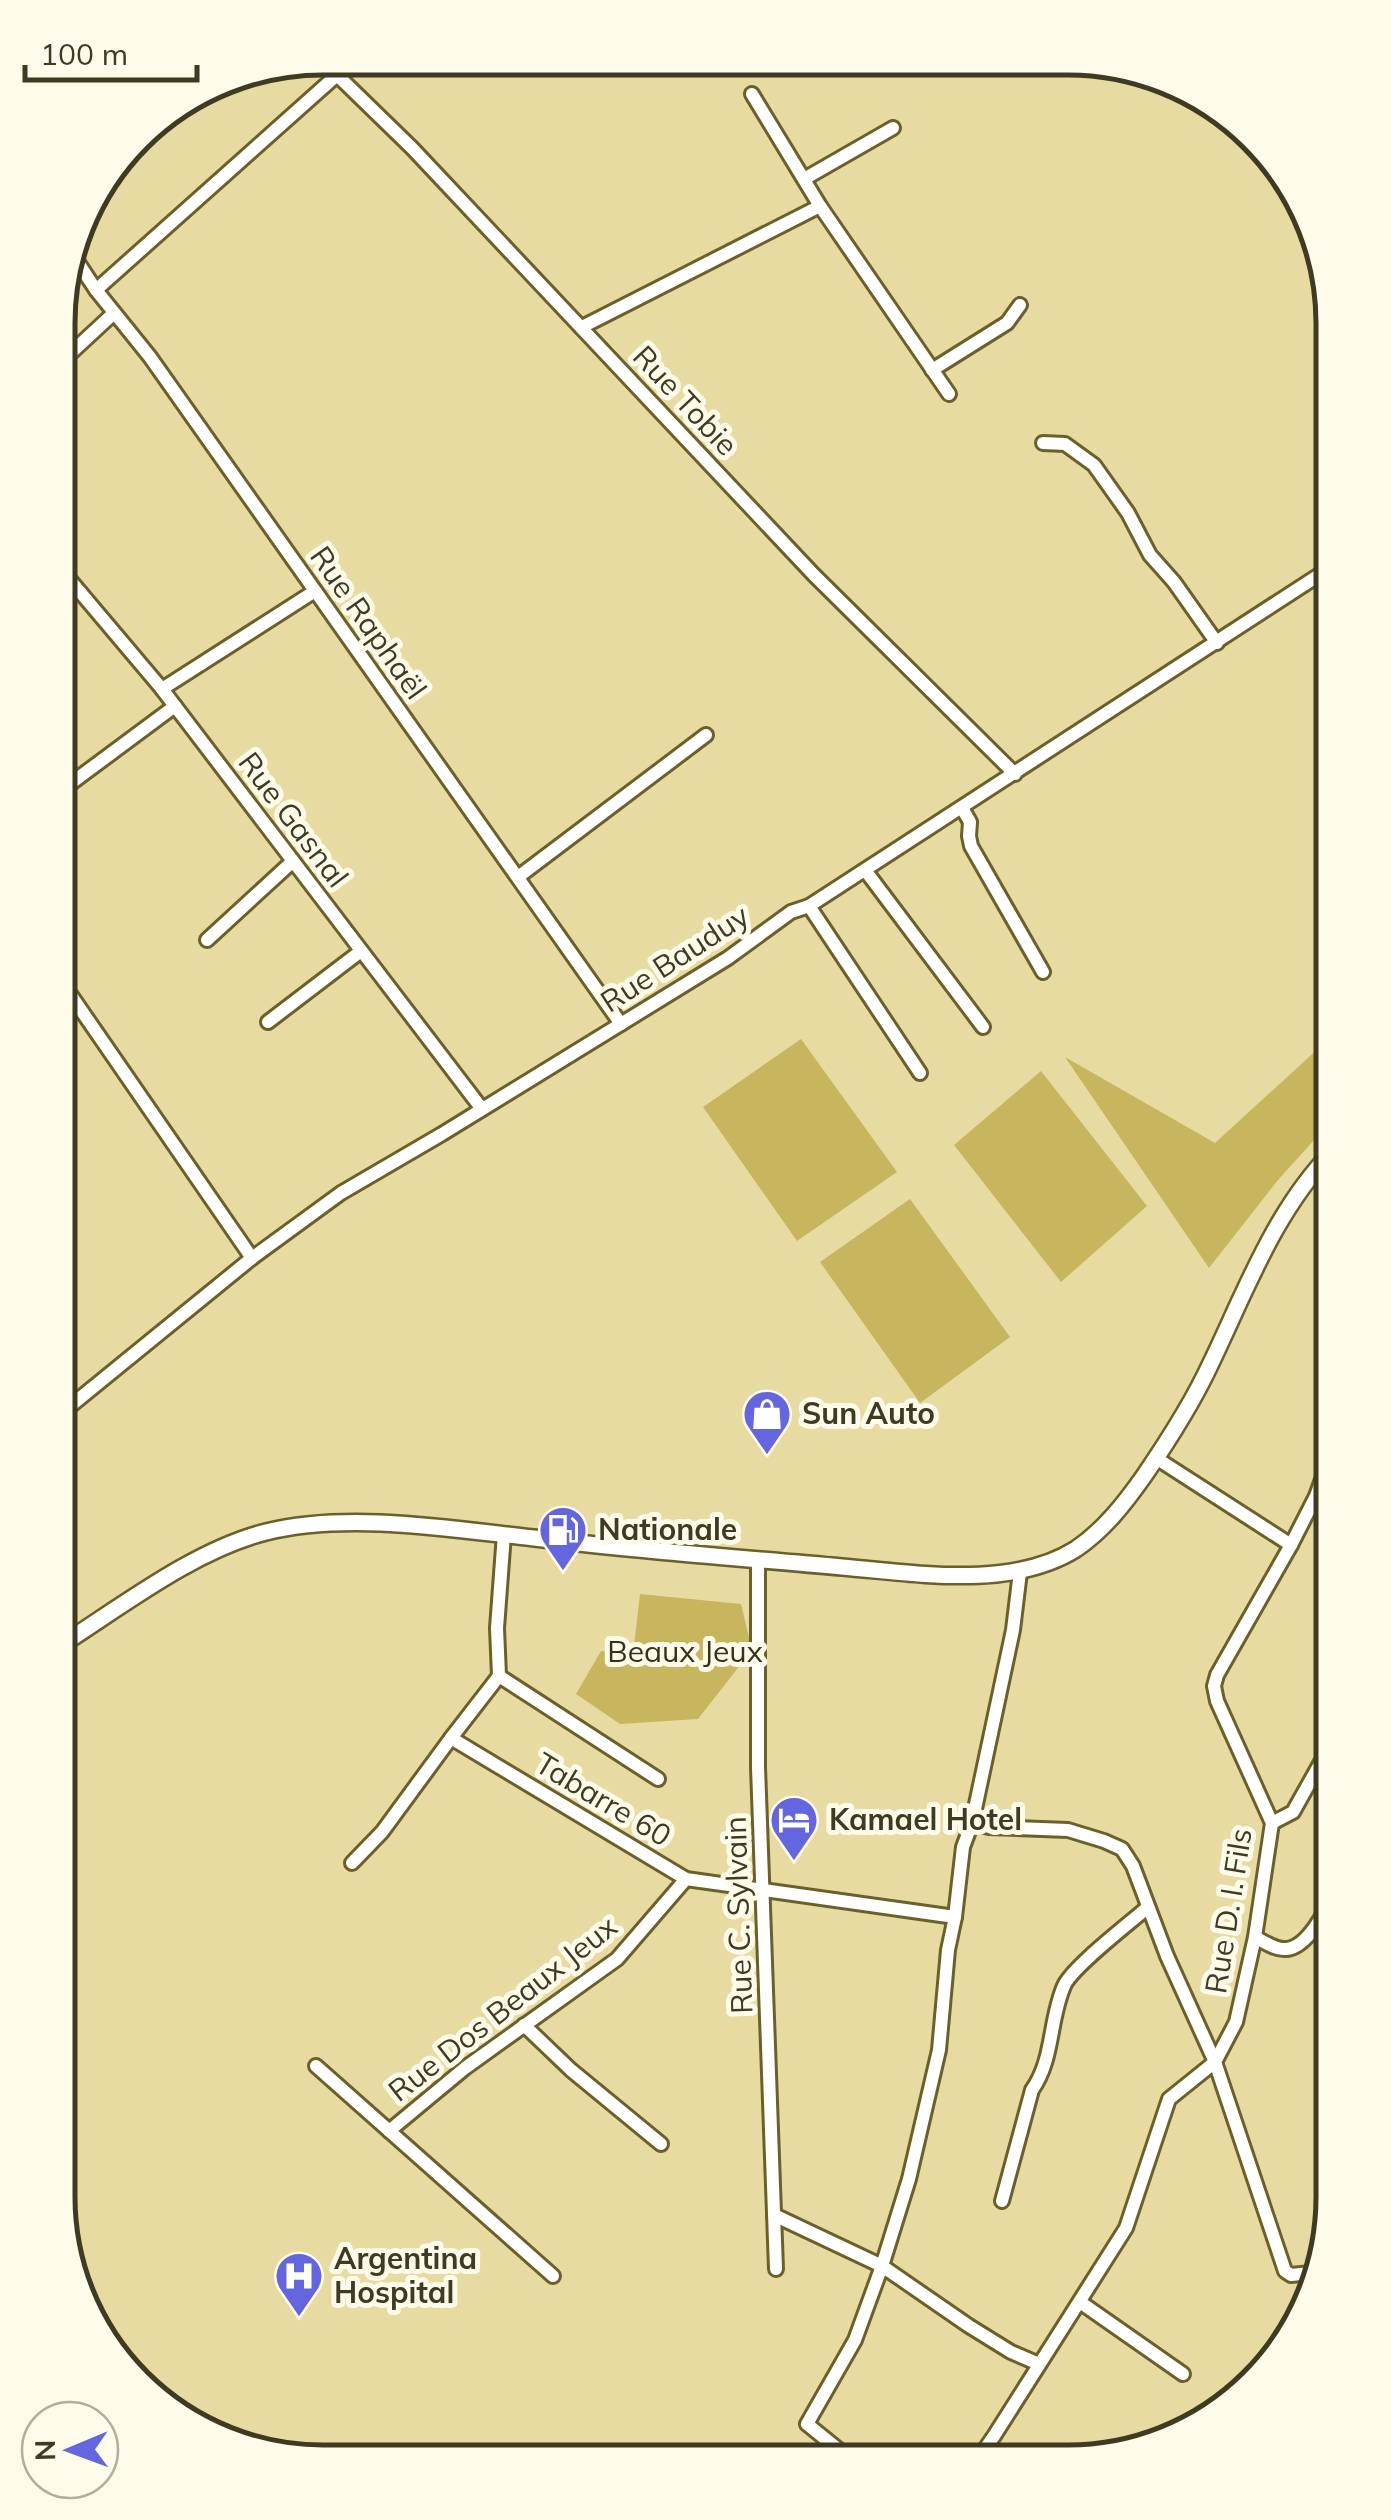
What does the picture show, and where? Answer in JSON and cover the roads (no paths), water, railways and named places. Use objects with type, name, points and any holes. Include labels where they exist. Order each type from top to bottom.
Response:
[{"type":"main road","points":[[75,1636],[215,1549],[265,1532],[302,1526],[344,1523],[504,1534],[647,1551],[927,1574],[1020,1572],[1053,1562],[1079,1546],[1125,1502],[1156,1458],[1209,1368],[1264,1248],[1316,1172]]},
{"type":"street","points":[[96,290],[335,76]]},
{"type":"street","name":"Rue Tobie","points":[[337,76],[412,148],[814,574],[1015,774]]},
{"type":"street","points":[[752,94],[820,206],[949,394]]},
{"type":"street","points":[[804,179],[893,128]]},
{"type":"street","points":[[582,327],[820,206]]},
{"type":"street","name":"Rue Raphaël","points":[[81,268],[150,357],[621,1024]]},
{"type":"street","points":[[932,370],[1008,323],[1020,305]]},
{"type":"street","points":[[75,349],[114,313]]},
{"type":"street","points":[[1043,443],[1065,444],[1094,465],[1128,513],[1150,555],[1217,644]]},
{"type":"street","name":"Rue Bauduy","points":[[75,1402],[252,1258],[341,1192],[728,958],[791,912],[809,906],[1316,578]]},
{"type":"street","name":"Rue Gasnal","points":[[75,585],[162,689],[482,1109]]},
{"type":"street","points":[[162,689],[315,591]]},
{"type":"street","points":[[75,780],[175,706]]},
{"type":"street","points":[[518,878],[706,735]]},
{"type":"street","points":[[962,808],[970,822],[968,836],[972,846],[1043,972]]},
{"type":"street","points":[[207,940],[294,862]]},
{"type":"street","points":[[865,870],[983,1027]]},
{"type":"street","points":[[809,906],[920,1073]]},
{"type":"street","points":[[268,1022],[361,950]]},
{"type":"street","points":[[75,1001],[252,1258]]},
{"type":"street","points":[[1156,1458],[1291,1545],[1315,1497]]},
{"type":"street","points":[[352,1863],[382,1832],[499,1676],[497,1628],[504,1534]]},
{"type":"street","name":"Rue D. I. Fils","points":[[1215,2062],[1236,2022],[1255,1938],[1272,1823],[1214,1686],[1216,1675],[1291,1545]]},
{"type":"street","name":"Rue C. Sylvain","points":[[758,1560],[758,1767],[776,2270]]},
{"type":"street","points":[[833,2445],[806,2424],[855,2340],[908,2179],[939,2050],[944,1979],[964,1847],[1014,1630],[1020,1572]]},
{"type":"street","points":[[499,1676],[658,1779]]},
{"type":"street","name":"Tabarre 60","points":[[451,1738],[686,1879],[955,1917]]},
{"type":"street","points":[[1272,1823],[1292,1812],[1315,1772]]},
{"type":"street","points":[[972,1822],[989,1827],[1068,1830],[1122,1848],[1215,2062],[1285,2271],[1291,2275],[1303,2274]]},
{"type":"street","name":"Rue Dos Beaux Jeux","points":[[389,2131],[465,2068],[617,1958],[686,1879]]},
{"type":"street","points":[[1002,2201],[1032,2090],[1046,2064],[1062,1989],[1074,1972],[1148,1907]]},
{"type":"street","points":[[1255,1938],[1288,1950],[1298,1946],[1315,1927]]},
{"type":"street","points":[[524,2026],[661,2144]]},
{"type":"street","points":[[988,2445],[1126,2228],[1169,2099],[1215,2062]]},
{"type":"street","points":[[316,2066],[553,2276]]},
{"type":"street","points":[[774,2215],[882,2266],[968,2326],[1039,2364]]},
{"type":"street","points":[[1080,2302],[1183,2374]]},
{"type":"place","name":"Sun Auto","points":[[767,1456]]},
{"type":"place","name":"Nationale","points":[[563,1572]]},
{"type":"place","name":"Kamael Hotel","points":[[794,1862]]},
{"type":"place","name":"Argentina Hospital","points":[[299,2318]]},
{"type":"park label","name":"Beaux Jeux","points":[[685,1652]]}]
